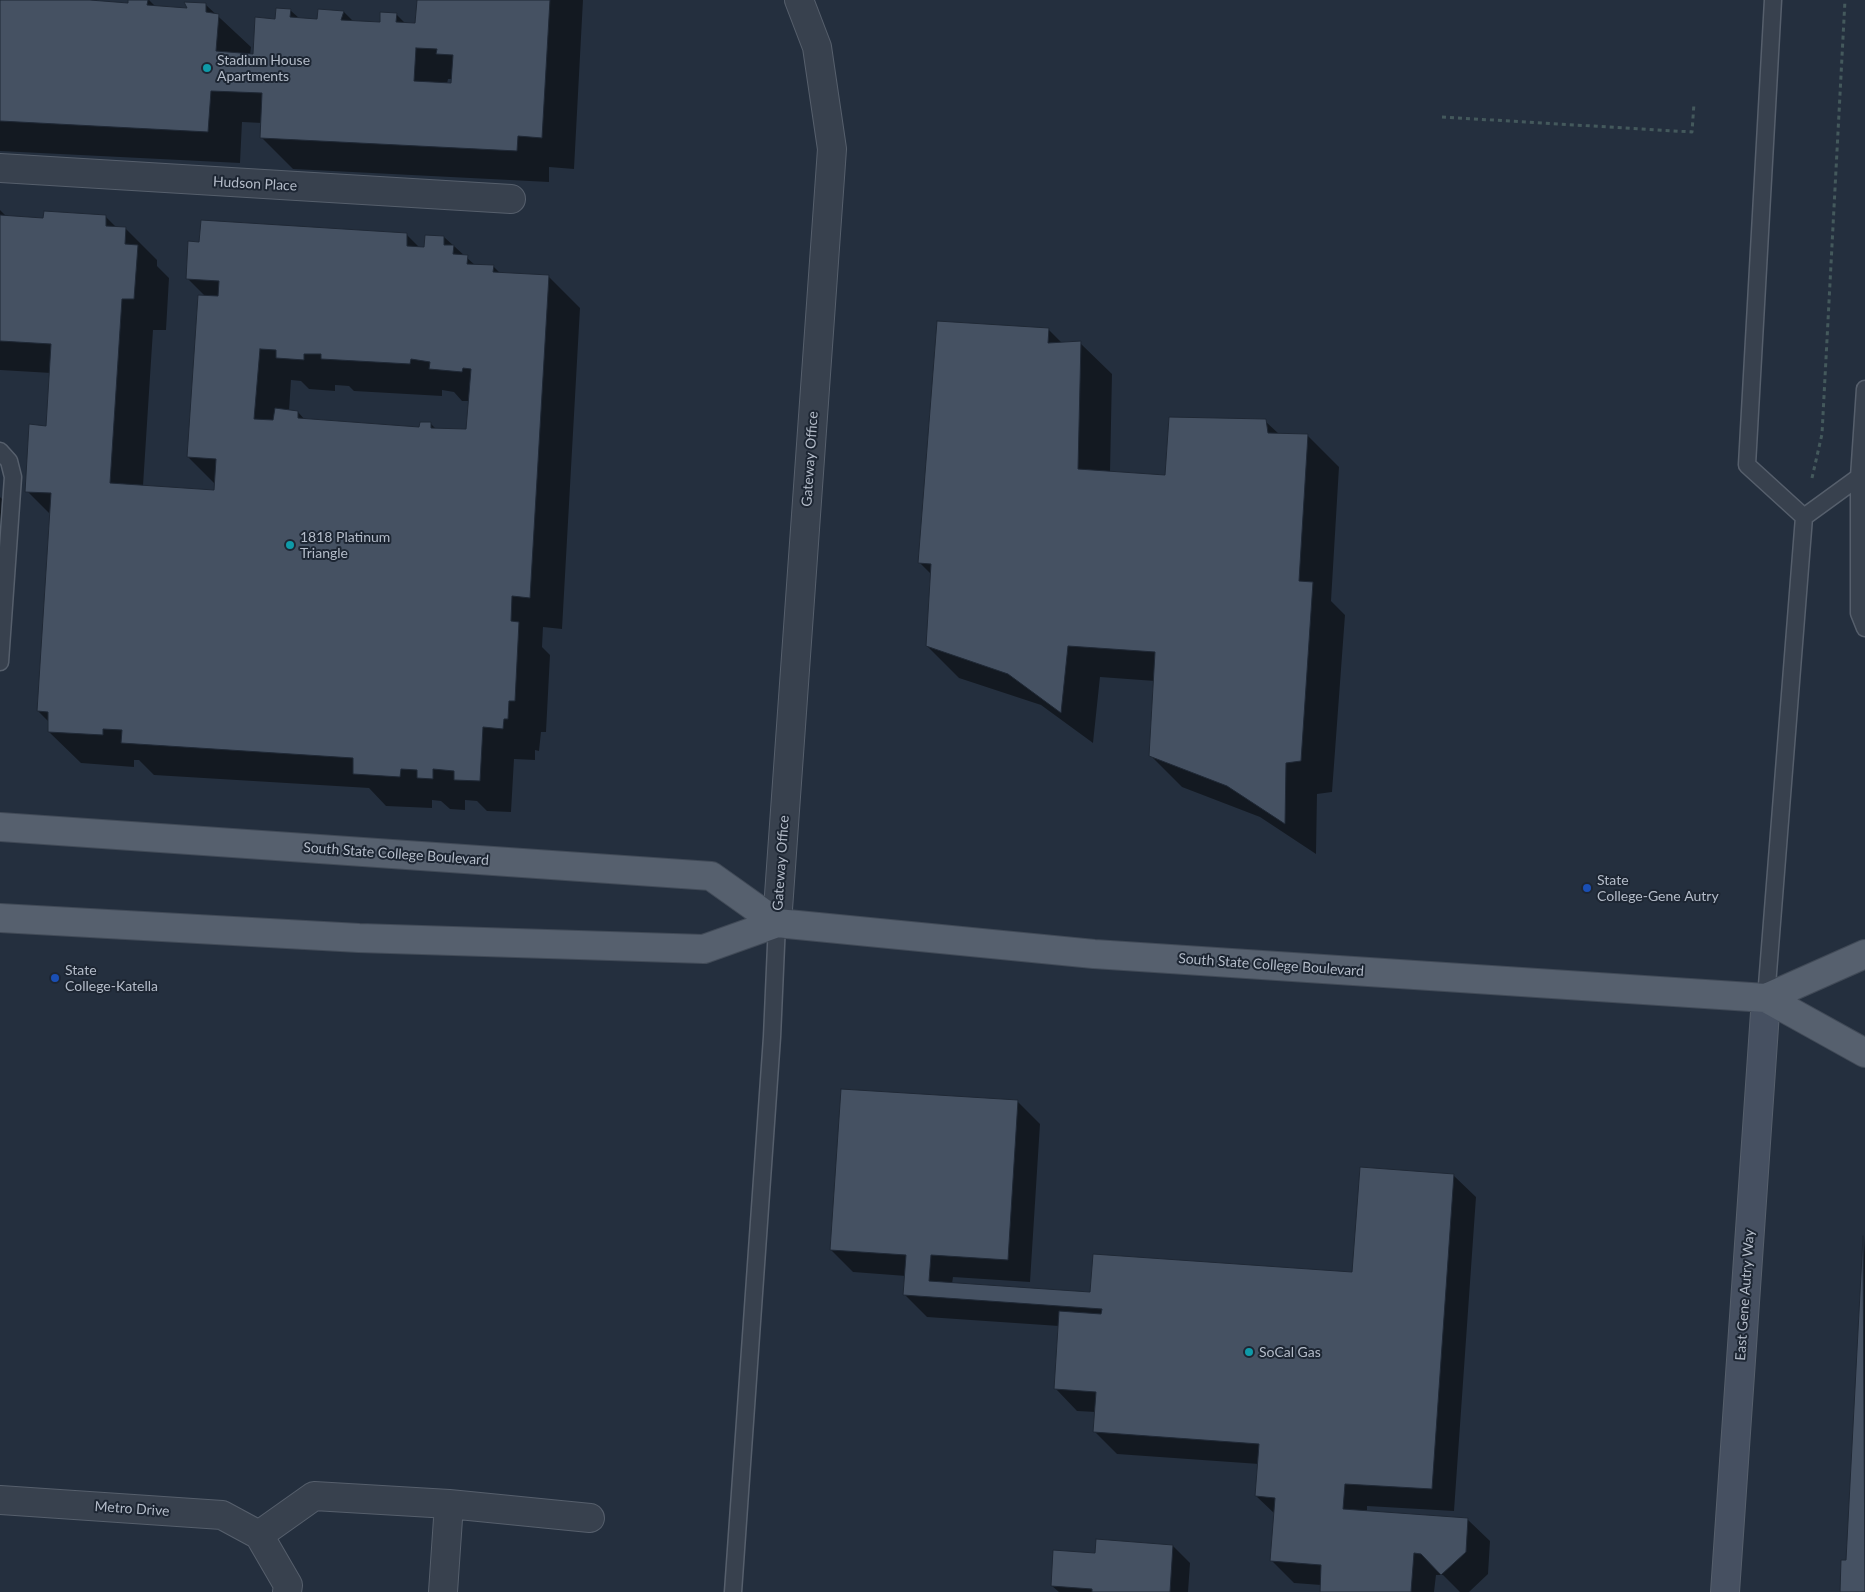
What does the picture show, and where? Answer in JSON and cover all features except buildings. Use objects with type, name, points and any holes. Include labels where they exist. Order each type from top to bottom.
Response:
[{"type":"main road","name":"South State College Boulevard","points":[[0,827],[711,876],[777,923]]},
{"type":"main road","name":"South State College Boulevard","points":[[0,918],[359,938],[704,949],[777,923],[1094,954],[1766,998],[1865,1053]]},
{"type":"main road","name":"South State College Boulevard","points":[[1766,998],[1865,954]]},
{"type":"street","name":"Gateway Office","points":[[777,923],[832,149],[816,47],[799,0]]},
{"type":"street","name":"Hudson Place","points":[[0,168],[510,199]]},
{"type":"street","name":"East Gene Autry Way","points":[[1725,1592],[1766,998]]},
{"type":"street","points":[[287,1592],[288,1585],[259,1535],[314,1496],[449,1504],[590,1518]]},
{"type":"street","name":"Metro Drive","points":[[0,1500],[222,1514],[259,1535]]},
{"type":"street","points":[[443,1592],[449,1504]]},
{"type":"lane","points":[[1772,0],[1747,465],[1804,517]]},
{"type":"lane","points":[[1865,389],[1859,477],[1859,613],[1865,628]]},
{"type":"lane","points":[[0,451],[9,461],[13,477],[0,662]]},
{"type":"lane","points":[[1766,998],[1804,517],[1859,477]]},
{"type":"lane","points":[[733,1592],[772,1038],[777,923]]},
{"type":"path","points":[[1804,517],[1822,434],[1845,0]]},
{"type":"path","points":[[1442,117],[1692,132],[1694,103]]},
{"type":"place","name":"Stadium House Apartments","points":[[207,68]]},
{"type":"place","name":"1818 Platinum Triangle","points":[[290,545]]},
{"type":"place","name":"State College-Gene Autry","points":[[1587,888]]},
{"type":"place","name":"State College-Katella","points":[[55,978]]},
{"type":"place","name":"SoCal Gas","points":[[1249,1352]]}]
